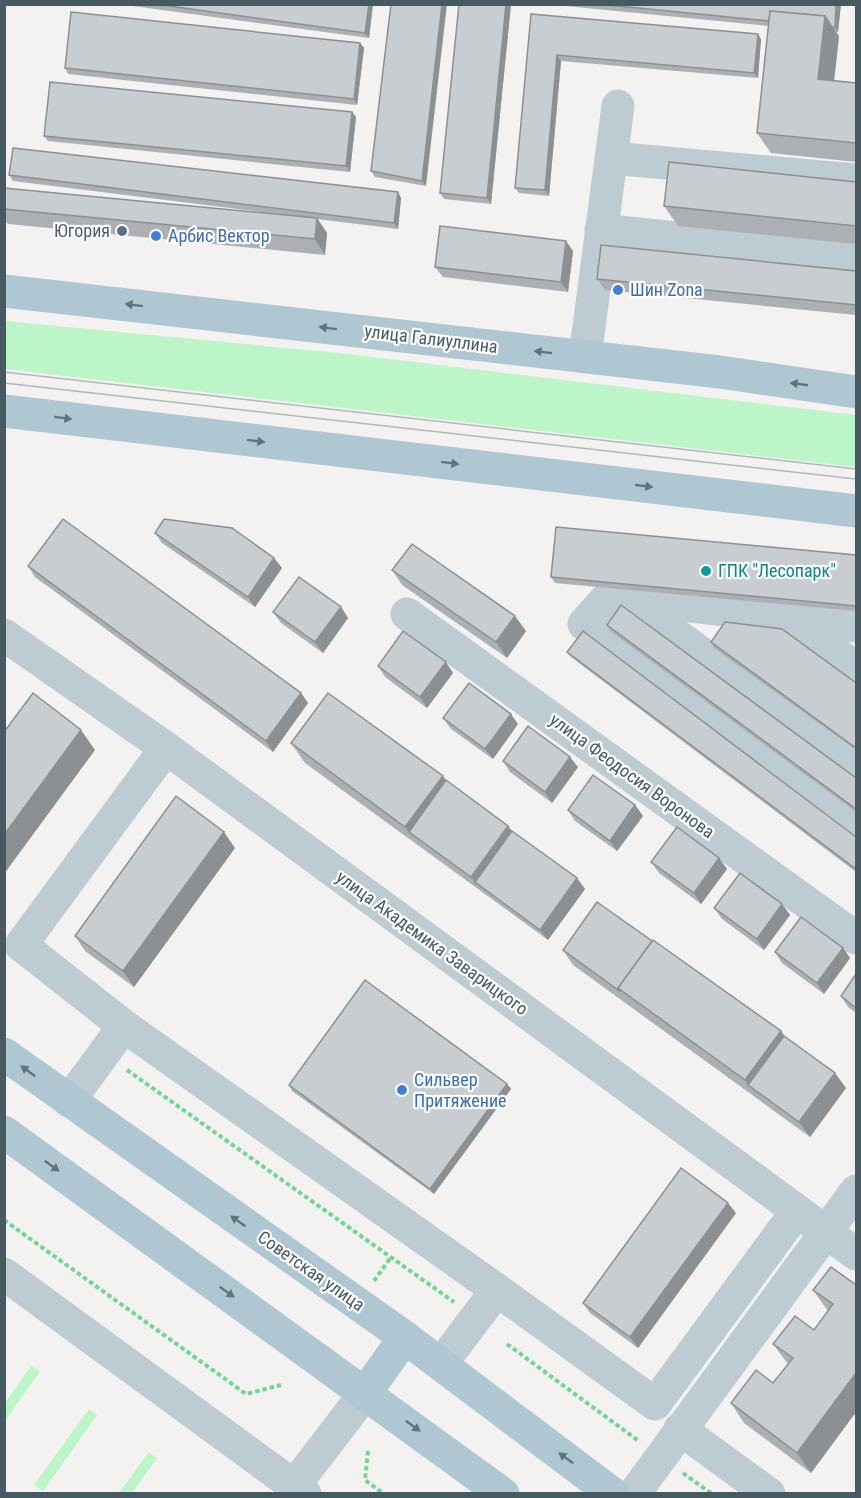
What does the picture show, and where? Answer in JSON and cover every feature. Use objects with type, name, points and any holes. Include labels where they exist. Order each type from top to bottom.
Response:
[{"type":"main road","name":"улица Галиуллина","points":[[4,291],[720,372],[856,392]]},
{"type":"main road","points":[[4,411],[856,511]]},
{"type":"main road","name":"Советская улица","points":[[4,1054],[405,1337],[613,1494]]},
{"type":"main road","points":[[4,1132],[366,1392],[503,1494]]},
{"type":"main road","points":[[366,1392],[405,1337]]},
{"type":"street","points":[[585,357],[618,106]]},
{"type":"street","points":[[611,158],[856,180]]},
{"type":"street","points":[[601,230],[856,257]]},
{"type":"street","points":[[856,626],[609,596],[584,624],[856,824]]},
{"type":"street","points":[[629,600],[856,766]]},
{"type":"street","name":"улица Феодосия Воронова","points":[[407,614],[856,938]]},
{"type":"street","points":[[788,618],[856,668]]},
{"type":"street","name":"улица Академика Заварицкого","points":[[4,635],[166,748],[856,1254]]},
{"type":"street","points":[[166,748],[21,945],[124,1026],[655,1404],[797,1211]]},
{"type":"street","points":[[69,1101],[124,1026]]},
{"type":"street","points":[[634,1494],[856,1191]]},
{"type":"street","points":[[4,1274],[300,1490],[366,1392]]},
{"type":"street","points":[[441,1364],[497,1290]]},
{"type":"street","points":[[680,1429],[769,1494]]},
{"type":"path","points":[[127,1070],[458,1304]]},
{"type":"path","points":[[4,1220],[246,1394],[281,1385]]},
{"type":"path","points":[[370,1286],[391,1257]]},
{"type":"path","points":[[507,1344],[712,1494]]},
{"type":"path","points":[[368,1450],[365,1480],[384,1494]]},
{"type":"green space","points":[[4,321],[339,353],[856,415],[856,467],[5,369]]},
{"type":"green space","points":[[31,1366],[40,1371],[5,1421],[5,1403]]},
{"type":"green space","points":[[89,1409],[97,1415],[43,1491],[34,1485]]},
{"type":"green space","points":[[149,1452],[157,1458],[132,1493],[119,1493]]},
{"type":"building","points":[[155,4],[369,4],[365,33]]},
{"type":"building","points":[[391,4],[442,4],[422,181],[371,171]]},
{"type":"building","points":[[459,4],[506,4],[487,198],[440,193]]},
{"type":"building","points":[[598,4],[836,4],[835,27],[832,27],[825,16],[770,11],[769,21]]},
{"type":"building","points":[[770,11],[825,16],[818,79],[856,83],[856,143],[757,133]]},
{"type":"building","points":[[71,12],[360,43],[354,99],[65,68]]},
{"type":"building","points":[[531,14],[758,34],[754,73],[557,55],[545,190],[515,188]]},
{"type":"building","points":[[50,82],[352,112],[346,166],[44,136]]},
{"type":"building","points":[[13,148],[398,192],[394,223],[9,175]]},
{"type":"building","points":[[669,162],[856,182],[856,226],[664,206]]},
{"type":"building","points":[[4,188],[317,218],[315,239],[4,209]]},
{"type":"building","points":[[440,226],[566,241],[561,282],[435,267]]},
{"type":"building","points":[[601,245],[856,271],[856,305],[597,279]]},
{"type":"building","points":[[63,519],[301,693],[266,741],[28,566]]},
{"type":"building","points":[[164,519],[232,528],[274,558],[248,597],[155,533]]},
{"type":"building","name":"ГПК \"Лесопарк\"","points":[[556,527],[856,555],[856,606],[551,577]]},
{"type":"building","points":[[412,544],[515,616],[496,642],[392,570]]},
{"type":"building","points":[[299,577],[341,607],[315,642],[273,612]]},
{"type":"building","points":[[621,605],[856,778],[856,809],[607,625]]},
{"type":"building","points":[[725,622],[782,629],[856,683],[856,748],[711,642]]},
{"type":"building","points":[[403,631],[446,662],[420,697],[378,666]]},
{"type":"building","points":[[583,631],[856,837],[856,869],[567,652]]},
{"type":"building","points":[[469,683],[511,714],[485,749],[443,718]]},
{"type":"building","points":[[33,693],[81,730],[4,835],[4,732]]},
{"type":"building","points":[[328,693],[443,776],[405,827],[291,743]]},
{"type":"building","points":[[528,726],[570,757],[545,792],[503,761]]},
{"type":"building","points":[[593,775],[635,805],[610,841],[568,810]]},
{"type":"building","points":[[446,780],[508,826],[471,877],[409,832]]},
{"type":"building","points":[[176,796],[224,832],[123,971],[75,936]]},
{"type":"building","points":[[677,827],[719,858],[694,893],[651,862]]},
{"type":"building","points":[[512,831],[577,878],[540,930],[475,882]]},
{"type":"building","points":[[740,873],[782,904],[757,939],[714,908]]},
{"type":"building","points":[[597,902],[652,941],[618,988],[621,992],[563,950]]},
{"type":"building","points":[[801,917],[843,948],[817,983],[775,952]]},
{"type":"building","points":[[653,940],[781,1031],[745,1080],[618,988]]},
{"type":"building","points":[[856,974],[856,1008],[841,996]]},
{"type":"building","name":"Сильвер Притяжение","points":[[365,980],[507,1084],[430,1189],[289,1085]]},
{"type":"building","points":[[784,1036],[835,1073],[799,1122],[748,1085]]},
{"type":"building","points":[[681,1168],[728,1203],[630,1337],[583,1303]]},
{"type":"building","points":[[831,1267],[856,1285],[856,1373],[797,1453],[731,1403],[756,1370],[773,1383],[793,1358],[773,1344],[795,1316],[814,1330],[833,1304],[813,1290]]},
{"type":"tram line","points":[[4,372],[856,469]]},
{"type":"tram line","points":[[4,383],[856,479]]},
{"type":"place","name":"Югория","points":[[122,231]]},
{"type":"place","name":"Арбис Вектор","points":[[156,236]]},
{"type":"place","name":"Шин Zona","points":[[618,290]]},
{"type":"place","name":"ГПК \"Лесопарк\"","points":[[706,571]]},
{"type":"place","name":"Сильвер Притяжение","points":[[402,1090]]}]
